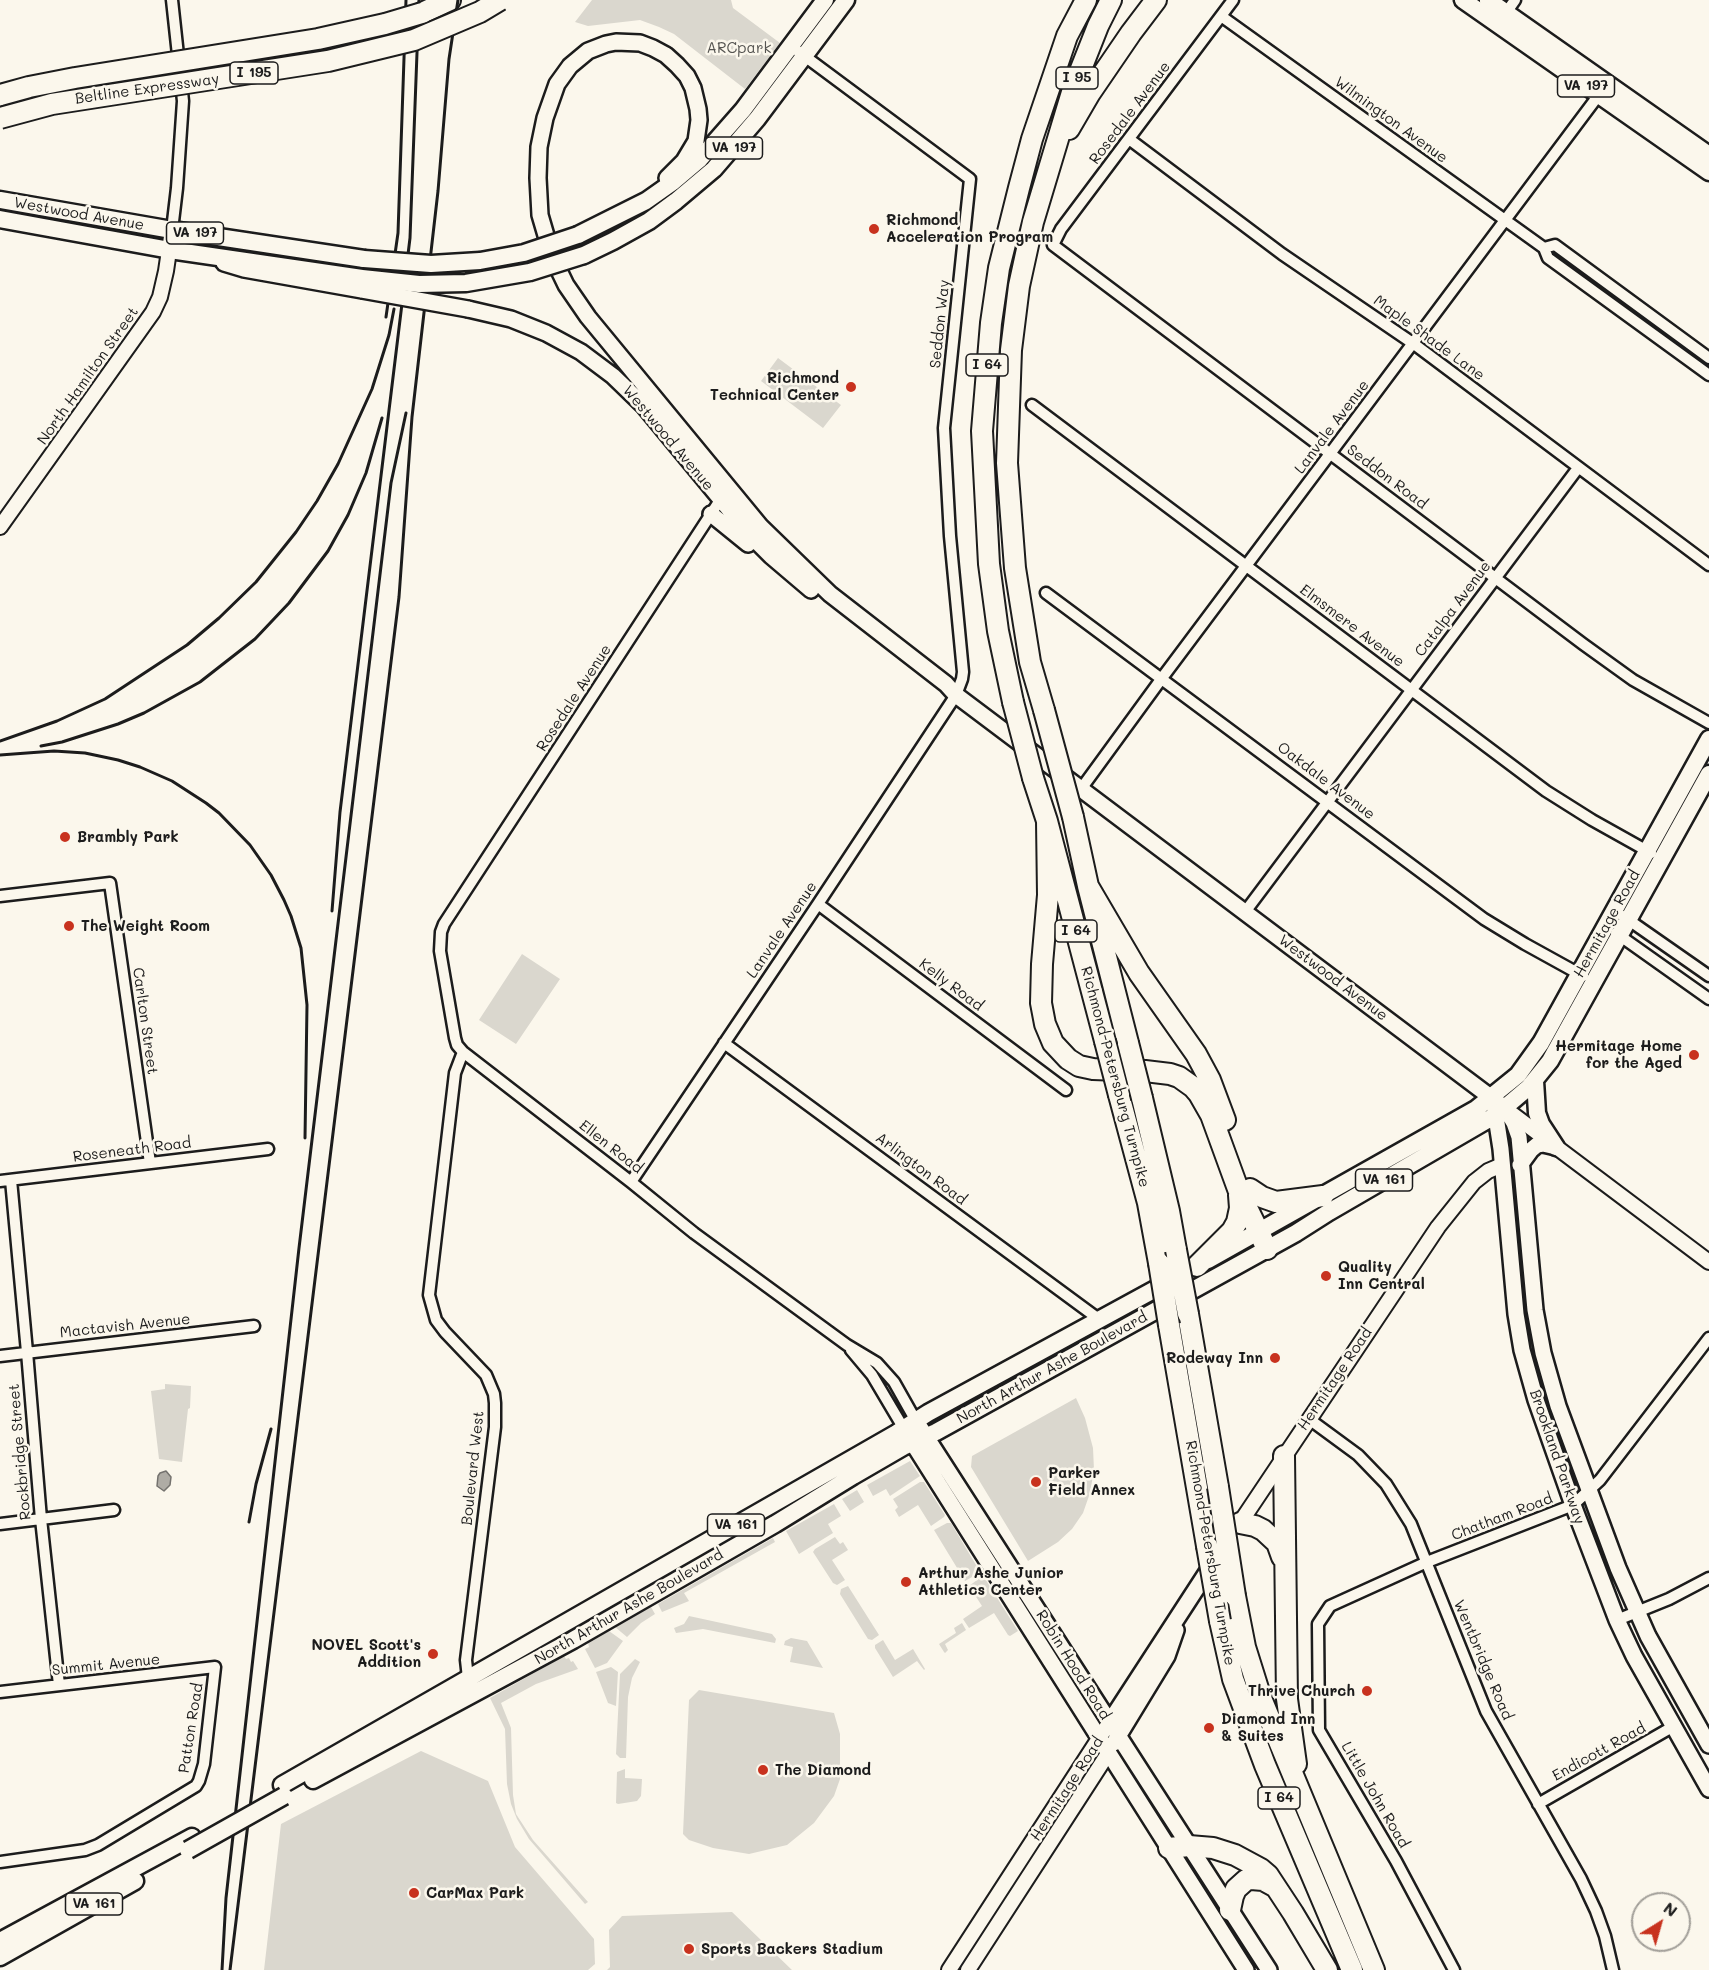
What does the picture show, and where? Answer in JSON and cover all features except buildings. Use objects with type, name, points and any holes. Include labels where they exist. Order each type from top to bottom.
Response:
[{"type":"highway","name":"Beltline Expressway","points":[[0,95],[75,78],[318,39],[422,13],[450,0]]},
{"type":"highway","name":"Beltline Expressway","points":[[0,118],[52,104],[328,62],[414,40],[480,12],[500,0]]},
{"type":"highway","name":"I 64","points":[[1067,36],[1078,0]]},
{"type":"highway","name":"Richmond-Petersburg Turnpike","points":[[1086,0],[1067,36],[1032,139],[999,268],[991,323],[982,431],[989,564],[998,631],[1013,702],[1047,821],[1148,1203],[1220,1621],[1233,1679],[1265,1765],[1352,1970]]},
{"type":"highway","name":"Richmond-Petersburg Turnpike","points":[[1111,0],[1073,89],[1033,222],[1019,286],[1011,350],[1007,463],[1015,568],[1030,662],[1073,817],[1169,1212],[1245,1647],[1261,1698],[1374,1970]]},
{"type":"highway","name":"I 64","points":[[1051,159],[1090,93],[1156,0]]},
{"type":"highway","points":[[1047,821],[1048,895],[1041,1003],[1053,1044],[1079,1066],[1170,1074],[1186,1081],[1199,1094],[1211,1114],[1266,1239]]},
{"type":"highway","points":[[1088,886],[1133,964],[1196,1054],[1210,1080],[1244,1189],[1237,1222],[1220,1245],[1197,1266]]},
{"type":"highway","points":[[1244,1189],[1276,1202],[1323,1196]]},
{"type":"highway","points":[[1284,1455],[1287,1699],[1302,1799]]},
{"type":"highway","points":[[1240,1523],[1255,1526],[1270,1536],[1281,1551],[1284,1566]]},
{"type":"highway","points":[[1169,1848],[1189,1846],[1213,1848],[1236,1854],[1261,1869],[1293,1913],[1327,1970]]},
{"type":"highway","points":[[1230,1910],[1236,1889],[1246,1880],[1263,1880],[1274,1886]]},
{"type":"main road","name":"VA 197","points":[[362,284],[466,283],[530,272],[584,255],[649,221],[701,180],[742,139],[797,51],[825,0]]},
{"type":"main road","name":"VA 197","points":[[623,214],[673,183],[699,160],[846,0]]},
{"type":"main road","name":"VA 197","points":[[1463,0],[1498,7],[1709,172]]},
{"type":"main road","name":"Westwood Avenue","points":[[0,200],[172,230],[364,259],[431,264],[480,261],[524,253],[578,235],[623,214],[673,173],[684,161],[696,141],[699,120],[697,99],[693,88],[677,64],[653,48],[627,41],[606,44],[588,51],[570,66],[557,84],[545,118],[539,147],[538,198],[543,228],[559,272],[574,298],[724,494],[751,536],[790,573],[945,692],[956,695]]},
{"type":"main road","name":"VA 197","points":[[1603,89],[1709,155]]},
{"type":"main road","name":"Westwood Avenue","points":[[0,219],[362,284],[511,319],[573,347],[613,376],[643,405],[724,494],[842,604],[946,684],[956,695],[1245,912],[1498,1107]]},
{"type":"main road","points":[[711,514],[766,558],[790,573]]},
{"type":"main road","name":"Hermitage Road","points":[[1498,1107],[1587,978],[1655,855],[1709,739]]},
{"type":"main road","name":"Hermitage Road","points":[[1655,855],[1709,774]]},
{"type":"main road","name":"Hermitage Road","points":[[1498,1107],[1535,1081],[1559,1046],[1587,978]]},
{"type":"main road","points":[[1535,1081],[1535,1107],[1538,1119],[1556,1147]]},
{"type":"main road","name":"Brookland Parkway","points":[[1498,1107],[1516,1127],[1519,1137],[1535,1310],[1543,1353],[1558,1406],[1618,1568],[1648,1636],[1709,1745]]},
{"type":"main road","name":"Brookland Parkway","points":[[1498,1107],[1516,1314],[1522,1350],[1536,1400],[1617,1620],[1634,1656],[1709,1789]]},
{"type":"main road","name":"North Arthur Ashe Boulevard","points":[[0,1957],[190,1844],[472,1685],[627,1609],[783,1519],[853,1476],[1001,1371],[1197,1266],[1266,1239],[1323,1196],[1476,1109],[1498,1107]]},
{"type":"main road","name":"North Arthur Ashe Boulevard","points":[[915,1432],[1023,1383],[1266,1239],[1498,1107]]},
{"type":"main road","points":[[1520,1165],[1537,1145],[1556,1147]]},
{"type":"main road","points":[[1023,1383],[1048,1363],[1095,1335],[1100,1326],[1100,1320]]},
{"type":"main road","name":"Robin Hood Road","points":[[915,1432],[972,1539],[1246,1970]]},
{"type":"main road","name":"Robin Hood Road","points":[[915,1432],[1017,1576],[1269,1970]]},
{"type":"main road","name":"Hermitage Road","points":[[1109,1752],[1114,1730],[1167,1656],[1184,1608],[1240,1523]]},
{"type":"main road","points":[[972,1539],[984,1548],[1006,1577],[1017,1576]]},
{"type":"main road","name":"North Arthur Ashe Boulevard","points":[[0,1941],[190,1844]]},
{"type":"street","points":[[172,0],[183,101],[172,230]]},
{"type":"street","name":"Rosedale Avenue","points":[[1053,245],[1061,229],[1233,0]]},
{"type":"street","name":"Wilmington Avenue","points":[[1221,16],[1506,220],[1544,248],[1548,258],[1709,375]]},
{"type":"street","name":"Seddon Way","points":[[797,51],[970,179],[944,428],[950,536],[963,672],[956,695]]},
{"type":"street","name":"Lanvale Avenue","points":[[1082,789],[1162,678],[1603,89]]},
{"type":"street","name":"Maple Shade Lane","points":[[1129,139],[1281,254],[1414,344],[1709,565]]},
{"type":"street","name":"North Hamilton Street","points":[[0,527],[148,320],[160,297],[178,251],[172,230]]},
{"type":"street","name":"Seddon Road","points":[[1053,245],[1634,680],[1709,723]]},
{"type":"street","name":"Wilmington Avenue","points":[[1544,248],[1555,245],[1709,358]]},
{"type":"street","points":[[1658,339],[1667,326]]},
{"type":"street","name":"Elmsmere Avenue","points":[[1032,405],[1564,804],[1655,855]]},
{"type":"street","name":"Catalpa Avenue","points":[[1245,912],[1578,468]]},
{"type":"street","name":"Rosedale Avenue","points":[[463,1052],[455,1038],[441,961],[439,943],[444,924],[724,494]]},
{"type":"street","name":"Oakdale Avenue","points":[[1046,593],[1499,929],[1587,978]]},
{"type":"street","name":"Lanvale Avenue","points":[[631,1182],[956,695]]},
{"type":"street","name":"Carlton Street","points":[[0,896],[110,884],[150,1163]]},
{"type":"street","name":"Kelly Road","points":[[818,904],[1066,1090]]},
{"type":"street","points":[[1622,915],[1709,976]]},
{"type":"street","points":[[1613,931],[1709,999]]},
{"type":"street","name":"Arlington Road","points":[[724,1043],[1100,1320]]},
{"type":"street","name":"Ellen Road","points":[[463,1052],[694,1233],[847,1346],[915,1432]]},
{"type":"street","name":"Boulevard West","points":[[463,1052],[455,1073],[429,1295],[436,1320],[486,1375],[494,1394],[495,1403],[495,1427],[466,1660],[472,1685]]},
{"type":"street","name":"Westwood Avenue","points":[[1498,1107],[1556,1147],[1709,1262]]},
{"type":"street","name":"Roseneath Road","points":[[5,1180],[268,1149]]},
{"type":"street","name":"Hermitage Road","points":[[1240,1523],[1438,1227],[1474,1182],[1488,1171],[1502,1166]]},
{"type":"street","name":"Rockbridge Street","points":[[5,1180],[27,1352],[41,1519],[59,1685]]},
{"type":"street","name":"Mactavish Avenue","points":[[0,1356],[254,1326]]},
{"type":"street","name":"Chatham Road","points":[[1318,1624],[1330,1606],[1427,1562],[1573,1505],[1600,1480],[1709,1338]]},
{"type":"street","name":"Wentbridge Road","points":[[1308,1419],[1358,1455],[1386,1484],[1411,1524],[1486,1711],[1581,1879],[1596,1911],[1613,1970]]},
{"type":"street","points":[[0,1524],[114,1510]]},
{"type":"street","points":[[1617,1620],[1669,1599],[1709,1578]]},
{"type":"street","name":"Little John Road","points":[[1318,1624],[1319,1730],[1396,1862],[1454,1970]]},
{"type":"street","name":"Summit Avenue","points":[[0,1692],[215,1667]]},
{"type":"street","name":"Patton Road","points":[[0,1862],[85,1850],[98,1845],[196,1786],[204,1764],[215,1667]]},
{"type":"street","name":"Endicott Road","points":[[1538,1804],[1674,1726]]},
{"type":"street","name":"Hermitage Road","points":[[949,1970],[1100,1738],[1114,1730]]},
{"type":"street","name":"Hermitage Road","points":[[968,1970],[1109,1752]]},
{"type":"green space","name":"ARCpark","points":[[592,0],[731,0],[733,8],[780,43],[745,89],[674,34],[659,27],[640,20],[588,26],[575,22]]},
{"type":"green space","points":[[778,358],[841,405],[823,428],[761,381]]},
{"type":"green space","points":[[522,954],[560,979],[516,1044],[479,1020]]},
{"type":"green space","points":[[165,1384],[191,1386],[182,1462],[159,1459],[151,1391],[165,1389]]},
{"type":"green space","name":"Parker Field Annex","points":[[1076,1398],[1085,1418],[1093,1448],[1094,1470],[1090,1493],[1083,1513],[1072,1529],[1058,1542],[1028,1561],[971,1467],[972,1456]]},
{"type":"green space","points":[[910,1461],[920,1476],[890,1496],[886,1489],[873,1496],[867,1485]]},
{"type":"green space","points":[[920,1482],[924,1482],[945,1515],[931,1526],[918,1505],[899,1517],[895,1510],[898,1507],[893,1499]]},
{"type":"green space","points":[[857,1490],[864,1502],[850,1511],[842,1499]]},
{"type":"green space","points":[[834,1504],[841,1516],[828,1524],[833,1533],[799,1554],[786,1531]]},
{"type":"green space","points":[[758,1520],[759,1523],[712,1549],[648,1591],[602,1615],[601,1613],[638,1593],[698,1553]]},
{"type":"green space","points":[[951,1523],[979,1570],[979,1573],[965,1581],[934,1530]]},
{"type":"green space","points":[[835,1537],[840,1544],[843,1542],[848,1550],[832,1560],[845,1580],[837,1585],[833,1583],[813,1552]]},
{"type":"green space","points":[[773,1538],[775,1542],[684,1593],[689,1601],[662,1612],[658,1604]]},
{"type":"green space","points":[[984,1577],[1018,1631],[1010,1636],[994,1613],[969,1628],[963,1619],[982,1606],[969,1586]]},
{"type":"green space","points":[[848,1586],[879,1635],[872,1640],[868,1639],[840,1594],[841,1589]]},
{"type":"green space","points":[[651,1607],[655,1614],[641,1623],[627,1637],[615,1627]]},
{"type":"green space","points":[[689,1616],[772,1634],[776,1639],[775,1643],[703,1629],[676,1633],[674,1628],[684,1624]]},
{"type":"green space","points":[[962,1623],[966,1630],[945,1644],[948,1650],[945,1653],[939,1644],[956,1633],[954,1628]]},
{"type":"green space","points":[[609,1631],[623,1641],[607,1663],[595,1668],[585,1649],[589,1647],[590,1641]]},
{"type":"green space","points":[[791,1638],[807,1641],[823,1668],[790,1662],[793,1647],[784,1645],[785,1641]]},
{"type":"green space","points":[[883,1640],[895,1660],[913,1649],[925,1669],[917,1661],[893,1677],[875,1648],[875,1645]]},
{"type":"green space","points":[[564,1656],[571,1662],[573,1661],[578,1669],[536,1684],[501,1703],[511,1728],[513,1795],[516,1814],[533,1840],[588,1902],[585,1904],[529,1839],[517,1819],[507,1784],[505,1729],[490,1698]]},
{"type":"green space","points":[[635,1659],[640,1662],[632,1678],[628,1697],[626,1758],[620,1758],[616,1754],[620,1674]]},
{"type":"green space","points":[[611,1667],[618,1672],[616,1706],[608,1703],[596,1672]]},
{"type":"green space","name":"The Diamond","points":[[699,1690],[834,1713],[840,1734],[840,1779],[834,1796],[814,1823],[787,1845],[749,1854],[713,1848],[689,1840],[683,1834],[689,1700]]},
{"type":"green space","name":"CarMax Park","points":[[421,1751],[488,1781],[515,1847],[594,1939],[595,1964],[588,1970],[264,1970],[281,1824]]},
{"type":"green space","points":[[625,1769],[625,1778],[642,1779],[641,1796],[637,1801],[618,1804],[616,1803],[617,1772]]},
{"type":"green space","name":"Sports Backers Stadium","points":[[732,1912],[792,1970],[607,1970],[610,1967],[609,1930],[622,1916]]},
{"type":"shaded area","points":[[166,1471],[171,1477],[170,1485],[164,1491],[157,1486],[158,1476]]},
{"type":"railway","points":[[386,317],[398,233],[406,0]]},
{"type":"railway","points":[[332,911],[340,812],[410,238],[419,0]]},
{"type":"railway","points":[[230,1970],[399,597],[412,417],[438,191],[449,59],[458,0]]},
{"type":"railway","points":[[0,741],[57,721],[105,699],[187,645],[256,582],[296,532],[338,464],[372,389],[389,335],[394,309]]},
{"type":"railway","points":[[222,1970],[226,1898],[299,1248],[391,483],[406,413]]},
{"type":"railway","points":[[41,746],[62,742],[144,713],[200,682],[255,639],[289,603],[328,551],[348,515],[366,473],[382,418]]},
{"type":"railway","points":[[0,755],[54,751],[85,753],[140,767],[172,781],[206,803],[250,845],[271,875],[284,900],[301,948],[307,1005],[305,1138]]},
{"type":"railway","points":[[249,1522],[256,1484],[271,1429]]},
{"type":"place","name":"Richmond Acceleration Program","points":[[874,229]]},
{"type":"place","name":"Richmond Technical Center","points":[[851,387]]},
{"type":"place","name":"Brambly Park","points":[[65,837]]},
{"type":"place","name":"The Weight Room","points":[[69,926]]},
{"type":"place","name":"Hermitage Home for the Aged","points":[[1694,1055]]},
{"type":"place","name":"Quality Inn Central","points":[[1326,1276]]},
{"type":"place","name":"Rodeway Inn","points":[[1275,1358]]},
{"type":"place","name":"Parker Field Annex","points":[[1036,1482]]},
{"type":"place","name":"Arthur Ashe Junior Athletics Center","points":[[906,1582]]},
{"type":"place","name":"NOVEL Scott's Addition","points":[[433,1654]]},
{"type":"place","name":"Thrive Church","points":[[1367,1691]]},
{"type":"place","name":"Diamond Inn & Suites","points":[[1209,1728]]},
{"type":"place","name":"The Diamond","points":[[763,1770]]},
{"type":"place","name":"CarMax Park","points":[[414,1893]]},
{"type":"place","name":"Sports Backers Stadium","points":[[689,1949]]}]
